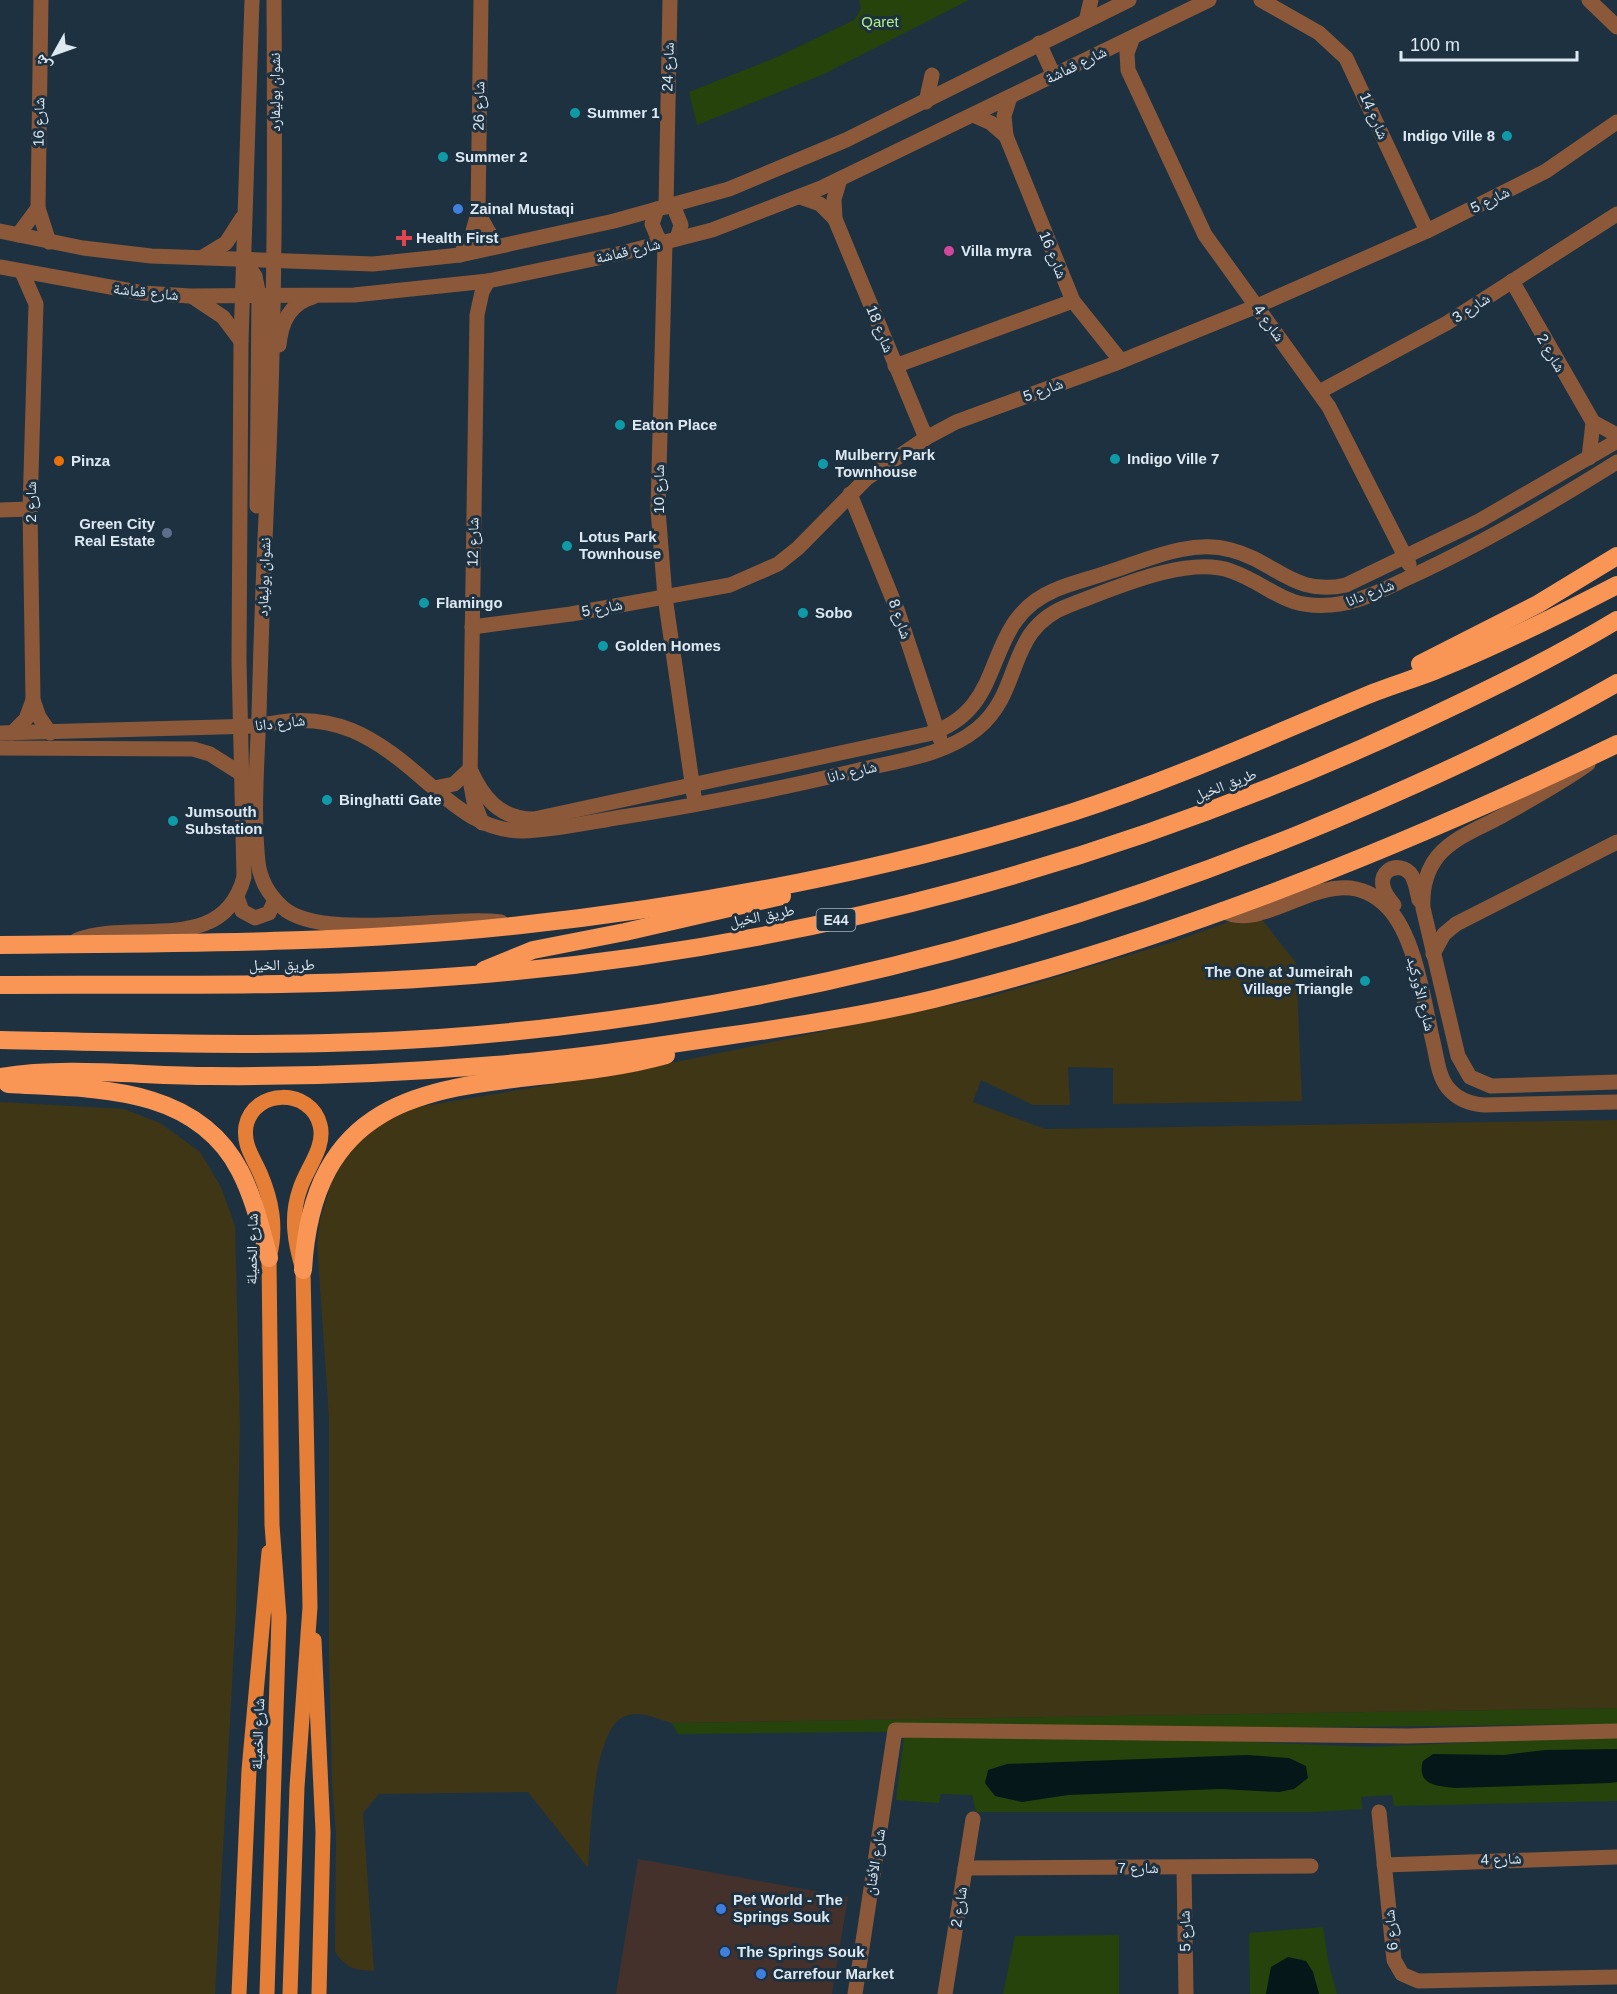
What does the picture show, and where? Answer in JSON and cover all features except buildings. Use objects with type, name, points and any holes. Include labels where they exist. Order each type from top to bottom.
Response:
[{"type":"highway","points":[[1372,693],[1406,670],[1519,614],[1617,556]]},
{"type":"highway","points":[[0,945],[387,937],[518,925],[697,900],[817,877],[944,847],[1071,813],[1125,794],[1372,693],[1463,659],[1617,585]]},
{"type":"highway","name":"طريق الخيل","points":[[0,985],[311,983],[475,975],[619,959],[803,927],[920,901],[1078,856],[1206,812],[1330,762],[1506,681],[1617,620]]},
{"type":"highway","points":[[0,1040],[293,1044],[439,1038],[518,1031],[635,1015],[853,975],[1031,930],[1192,876],[1364,807],[1460,765],[1617,683]]},
{"type":"highway","points":[[0,1077],[38,1073],[208,1076],[380,1073],[548,1061],[820,1022],[932,999],[1048,967],[1221,910],[1420,833],[1612,746]]},
{"type":"highway","points":[[475,975],[504,960],[533,950],[651,927],[878,874],[905,866],[944,847]]},
{"type":"highway","points":[[303,1270],[311,1215],[324,1180],[348,1142],[382,1113],[408,1099],[438,1091],[638,1062],[685,1049],[697,1041]]},
{"type":"highway","points":[[0,1084],[133,1094],[162,1102],[189,1116],[223,1145],[240,1170],[269,1258]]},
{"type":"main road","name":"شارع الخميلة","points":[[267,1994],[279,1617],[272,1526],[269,1258],[274,1228],[272,1208],[245,1136],[247,1123],[254,1111],[264,1102],[283,1096],[303,1102],[311,1108],[321,1127],[318,1148],[299,1190],[294,1230],[303,1270],[310,1607],[300,1727],[290,1994]]},
{"type":"main road","points":[[239,1994],[249,1770],[272,1526]]},
{"type":"main road","points":[[310,1607],[317,1681],[323,1832],[319,1994]]},
{"type":"street","name":"شارع 16","points":[[41,0],[38,208],[50,242]]},
{"type":"street","name":"نشوان بوليفارد","points":[[237,897],[245,867],[241,727],[241,341],[252,0]]},
{"type":"street","name":"نشوان بوليفارد","points":[[274,0],[273,260],[266,296],[271,373],[259,726],[259,865],[264,885],[275,900],[292,914],[320,922],[378,924],[456,919],[518,925]]},
{"type":"street","name":"شارع 26","points":[[460,255],[472,235],[478,213],[481,0]]},
{"type":"street","name":"شارع 24","points":[[665,207],[670,0]]},
{"type":"street","points":[[1086,21],[1091,0]]},
{"type":"street","points":[[1102,0],[1125,2]]},
{"type":"street","name":"شارع قماشة","points":[[0,267],[143,293],[190,296],[317,295],[388,292],[488,281],[671,241],[712,230],[800,197],[1209,0]]},
{"type":"street","name":"شارع 14","points":[[1261,0],[1328,39],[1347,58],[1427,231]]},
{"type":"street","name":"شارع 14","points":[[1279,0],[1298,21]]},
{"type":"street","points":[[1589,0],[1617,27]]},
{"type":"street","points":[[0,231],[50,242],[117,252],[201,258],[373,264],[460,255],[665,207],[729,189],[846,140],[1125,2]]},
{"type":"street","points":[[1128,70],[1127,53],[1133,38]]},
{"type":"street","points":[[1039,43],[1054,76]]},
{"type":"street","points":[[1095,56],[1113,59],[1128,70]]},
{"type":"street","name":"شارع 4","points":[[1128,70],[1205,235],[1319,392],[1342,429],[1415,575]]},
{"type":"street","points":[[926,102],[932,75]]},
{"type":"street","name":"شارع 16","points":[[1010,97],[1005,116],[1006,136],[1073,301],[1121,361]]},
{"type":"street","points":[[973,115],[991,123],[1006,136]]},
{"type":"street","name":"شارع 5","points":[[472,627],[571,614],[730,585],[778,564],[798,548],[850,494],[885,464],[956,422],[1121,361],[1257,306],[1427,231],[1546,171],[1617,122]]},
{"type":"street","name":"شارع 18","points":[[840,179],[834,199],[835,219],[926,438]]},
{"type":"street","points":[[800,197],[820,204],[835,219]]},
{"type":"street","points":[[665,207],[652,224],[654,232],[671,241]]},
{"type":"street","name":"شارع 10","points":[[665,207],[681,225],[671,241],[658,510],[665,597],[696,805]]},
{"type":"street","points":[[18,235],[38,208]]},
{"type":"street","points":[[201,258],[226,243],[238,227],[244,209]]},
{"type":"street","points":[[478,213],[496,245]]},
{"type":"street","name":"شارع 3","points":[[1319,392],[1448,323],[1617,214]]},
{"type":"street","points":[[243,259],[266,296],[256,536],[263,576]]},
{"type":"street","name":"شارع 2","points":[[22,272],[36,304],[30,509],[33,700],[39,717],[50,733]]},
{"type":"street","name":"شارع 2","points":[[36,304],[52,278]]},
{"type":"street","name":"شارع 12","points":[[482,823],[471,792],[470,769],[477,315],[482,292],[488,281]]},
{"type":"street","name":"شارع 2","points":[[1512,281],[1549,350],[1593,422]]},
{"type":"street","points":[[457,285],[477,315]]},
{"type":"street","points":[[271,373],[278,361],[281,328],[285,319],[298,304],[317,295]]},
{"type":"street","points":[[190,296],[224,317],[241,341]]},
{"type":"street","points":[[895,366],[1073,301]]},
{"type":"street","points":[[1589,458],[1593,422],[1617,435]]},
{"type":"street","name":"شارع دانا","points":[[470,769],[490,803],[511,816],[526,819],[542,818],[937,731],[963,717],[977,702],[987,685],[1004,637],[1015,619],[1033,602],[1056,589],[1194,547],[1218,547],[1242,553],[1287,579],[1317,587],[1346,585],[1479,521],[1617,441]]},
{"type":"street","name":"شارع دانا","points":[[6,733],[241,727],[293,719],[317,720],[345,727],[393,754],[464,813],[482,823],[502,829],[533,830],[696,805],[894,762],[942,748],[971,734],[989,719],[1008,689],[1019,651],[1030,634],[1052,614],[1070,605],[1189,566],[1222,568],[1243,576],[1276,596],[1316,606],[1356,601],[1415,575],[1512,525],[1617,462]]},
{"type":"street","name":"شارع 8","points":[[850,494],[898,612],[942,748]]},
{"type":"street","points":[[0,510],[30,509]]},
{"type":"street","name":"شارع 2","points":[[6,733],[26,719],[33,700]]},
{"type":"street","name":"شارع الأوركيد","points":[[1612,746],[1567,779],[1443,850],[1432,864],[1425,881],[1422,899],[1424,917],[1461,1064],[1476,1081],[1491,1086],[1617,1083]]},
{"type":"street","points":[[0,748],[193,749],[210,754],[243,775]]},
{"type":"street","points":[[434,788],[454,784],[470,769]]},
{"type":"street","name":"شارع الأوركيد","points":[[1433,954],[1440,940],[1456,924],[1615,846]]},
{"type":"street","points":[[1409,946],[1408,931],[1403,917],[1382,888],[1382,880],[1387,872],[1399,868],[1410,873],[1424,917]]},
{"type":"street","name":"شارع الأوركيد","points":[[1221,910],[1234,916],[1249,917],[1326,890],[1356,890],[1375,898],[1390,910],[1409,946],[1441,1077],[1455,1095],[1464,1101],[1484,1105],[1617,1102]]},
{"type":"street","points":[[70,944],[99,934],[193,928],[219,916],[237,897],[242,911],[255,918],[269,913],[275,900]]},
{"type":"street","name":"شارع الأفنان","points":[[855,1994],[895,1730],[1407,1736],[1617,1731]]},
{"type":"street","name":"شارع 6","points":[[1379,1812],[1394,1960],[1398,1970],[1407,1978],[1418,1981],[1465,1981],[1617,1977]]},
{"type":"street","name":"شارع 2","points":[[945,1994],[973,1819]]},
{"type":"street","name":"شارع 4","points":[[1384,1865],[1617,1857]]},
{"type":"street","name":"شارع 7","points":[[965,1868],[1311,1866]]},
{"type":"street","name":"شارع 5","points":[[1184,1868],[1186,1994]]},
{"type":"shaded area","points":[[1617,1749],[1617,1782],[1610,1783],[1455,1788],[1430,1783],[1425,1780],[1422,1769],[1423,1761],[1433,1754],[1504,1755],[1545,1750]]},
{"type":"shaded area","points":[[1247,1755],[1289,1758],[1306,1766],[1308,1778],[1294,1789],[1279,1792],[1221,1789],[1068,1795],[1022,1802],[995,1796],[985,1783],[988,1770],[1007,1764]]},
{"type":"shaded area","name":"The Springs Souk","points":[[638,1859],[848,1897],[832,1994],[616,1994]]},
{"type":"shaded area","points":[[1288,1957],[1306,1961],[1313,1972],[1319,1994],[1266,1994],[1271,1967]]},
{"type":"green space","name":"Qaret","points":[[859,0],[969,0],[822,75],[697,125],[689,92],[777,57],[854,20],[861,9]]},
{"type":"green space","points":[[1617,1708],[1617,1724],[678,1734],[672,1723]]},
{"type":"green space","points":[[1070,1734],[1367,1747],[1617,1736],[1617,1801],[1394,1806],[1392,1795],[1361,1797],[1362,1809],[1314,1812],[976,1812],[972,1795],[941,1794],[939,1803],[896,1800],[904,1737]]},
{"type":"green space","points":[[1323,1927],[1329,1965],[1337,1994],[1319,1994],[1313,1972],[1302,1959],[1271,1967],[1266,1994],[1250,1994],[1249,1933]]},
{"type":"green space","points":[[1119,1935],[1119,1994],[1003,1994],[1015,1936]]},
{"type":"sand","points":[[1256,912],[1296,963],[1302,1101],[1113,1104],[1113,1068],[1068,1067],[1070,1105],[1033,1105],[981,1080],[973,1102],[1045,1129],[1617,1120],[1617,1708],[672,1723],[648,1716],[629,1715],[623,1717],[613,1727],[599,1763],[592,1810],[588,1868],[528,1792],[379,1794],[363,1813],[374,1971],[356,1969],[343,1962],[335,1952],[336,1833],[332,1784],[329,1657],[329,1418],[317,1243],[320,1220],[331,1184],[349,1151],[377,1125],[418,1107],[632,1071],[989,997],[1173,942]]},
{"type":"sand","points":[[0,1102],[124,1109],[160,1123],[200,1152],[221,1187],[235,1226],[240,1425],[236,1612],[215,1994],[0,1994]]},
{"type":"place","name":"Summer 1","points":[[575,113]]},
{"type":"place","name":"Indigo Ville 8","points":[[1507,136]]},
{"type":"place","name":"Summer 2","points":[[443,157]]},
{"type":"place","name":"Zainal Mustaqi","points":[[458,209]]},
{"type":"place","name":"Health First","points":[[404,238]]},
{"type":"place","name":"Villa myra","points":[[949,251]]},
{"type":"place","name":"Eaton Place","points":[[620,425]]},
{"type":"place","name":"Indigo Ville 7","points":[[1115,459]]},
{"type":"place","name":"Pinza","points":[[59,461]]},
{"type":"place","name":"Mulberry Park Townhouse","points":[[823,464]]},
{"type":"place","name":"Green City Real Estate","points":[[167,533]]},
{"type":"place","name":"Lotus Park Townhouse","points":[[567,546]]},
{"type":"place","name":"Flamingo","points":[[424,603]]},
{"type":"place","name":"Sobo","points":[[803,613]]},
{"type":"place","name":"Golden Homes","points":[[603,646]]},
{"type":"place","name":"Binghatti Gate","points":[[327,800]]},
{"type":"place","name":"Jumsouth Substation","points":[[173,821]]},
{"type":"place","name":"The One at Jumeirah Village Triangle","points":[[1365,981]]},
{"type":"place","name":"Pet World - The Springs Souk","points":[[721,1909]]},
{"type":"place","name":"The Springs Souk","points":[[725,1952]]},
{"type":"place","name":"Carrefour Market","points":[[761,1974]]}]
